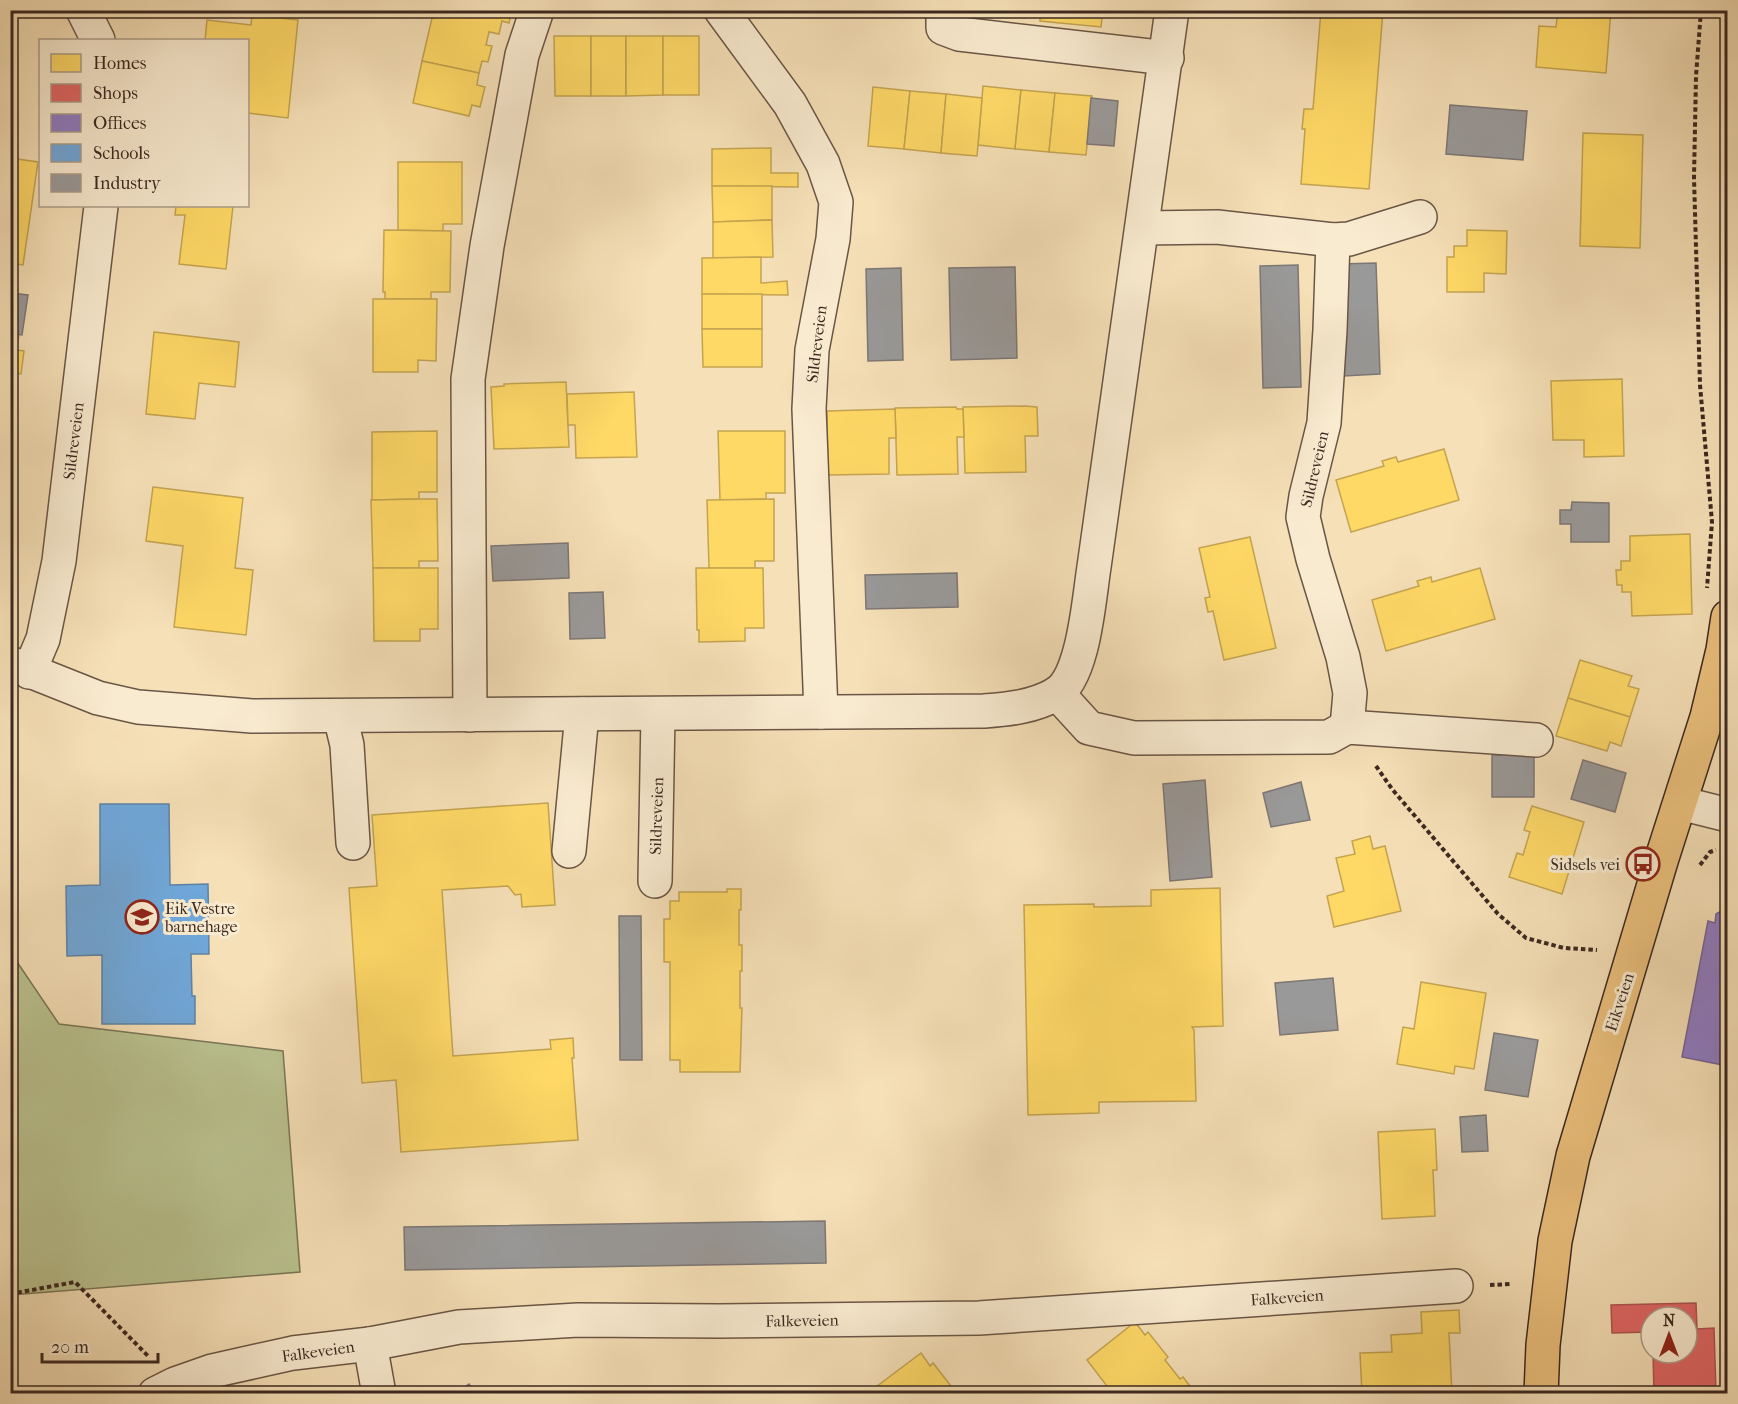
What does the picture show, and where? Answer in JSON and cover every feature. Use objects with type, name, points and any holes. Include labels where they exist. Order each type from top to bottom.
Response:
[{"type":"main road","name":"Eikveien","points":[[1541,1394],[1543,1345],[1557,1231],[1573,1156],[1661,861],[1707,717],[1723,650],[1728,617]]},
{"type":"street","points":[[83,10],[98,39]]},
{"type":"street","points":[[470,715],[468,379],[487,246],[522,55],[537,10]]},
{"type":"street","name":"Sildreveien","points":[[721,10],[790,104],[823,164],[836,202],[833,239],[812,350],[809,409],[821,712]]},
{"type":"street","points":[[943,10],[943,28],[958,34],[1167,58]]},
{"type":"street","points":[[1172,10],[1080,658],[1067,684],[1057,693],[1089,728],[1134,738],[1329,737],[1347,727],[1536,740]]},
{"type":"street","name":"Sildreveien","points":[[101,207],[59,561],[43,639],[20,668],[98,698],[138,707],[252,716],[984,711],[1021,708],[1057,693]]},
{"type":"street","points":[[1142,228],[1217,227],[1332,240],[1349,239],[1420,217]]},
{"type":"street","name":"Sildreveien","points":[[1332,240],[1330,330],[1324,423],[1303,517],[1313,559],[1343,657],[1350,693],[1347,727]]},
{"type":"street","points":[[569,851],[582,714]]},
{"type":"street","name":"Sildreveien","points":[[655,881],[658,714]]},
{"type":"street","points":[[340,716],[347,745],[353,843]]},
{"type":"street","points":[[1680,803],[1728,815]]},
{"type":"street","name":"Falkeveien","points":[[165,1389],[212,1371],[293,1353],[370,1344],[459,1327],[578,1320],[979,1318],[1456,1286]]},
{"type":"street","points":[[370,1344],[379,1394]]},
{"type":"path","points":[[1701,10],[1696,76],[1694,178],[1700,385],[1712,522],[1706,592]]},
{"type":"path","points":[[1347,727],[1392,789],[1497,914],[1526,938],[1564,948],[1635,954]]},
{"type":"path","points":[[10,1294],[75,1282],[165,1389]]},
{"type":"green space","points":[[11,953],[59,1024],[283,1051],[300,1272],[11,1295]]},
{"type":"building: Homes","points":[[435,10],[512,10],[509,23],[502,21],[499,34],[489,32],[486,45],[492,46],[488,62],[482,61],[479,73],[422,61]]},
{"type":"building: Homes","points":[[1041,10],[1103,10],[1101,27],[1040,21]]},
{"type":"building: Homes","points":[[1321,10],[1383,10],[1369,189],[1301,184],[1304,109],[1313,109]]},
{"type":"building: Homes","points":[[1558,10],[1611,10],[1606,73],[1536,67],[1539,26],[1556,27]]},
{"type":"building: Homes","points":[[252,15],[298,20],[288,118],[249,113],[249,39],[205,39],[207,20],[251,25]]},
{"type":"building: Homes","points":[[554,36],[591,36],[591,96],[555,96]]},
{"type":"building: Homes","points":[[591,36],[626,36],[626,96],[591,96]]},
{"type":"building: Homes","points":[[626,36],[663,36],[663,95],[626,96]]},
{"type":"building: Homes","points":[[663,36],[699,36],[699,95],[663,95]]},
{"type":"building: Homes","points":[[422,61],[479,73],[477,85],[485,87],[480,107],[472,105],[469,116],[413,103]]},
{"type":"building: Homes","points":[[983,86],[1021,90],[1015,149],[978,145]]},
{"type":"building: Homes","points":[[873,87],[910,91],[904,149],[868,146]]},
{"type":"building: Homes","points":[[1021,90],[1055,93],[1049,152],[1015,149]]},
{"type":"building: Homes","points":[[910,91],[946,94],[941,153],[904,149]]},
{"type":"building: Homes","points":[[1055,93],[1092,96],[1086,155],[1049,152]]},
{"type":"building: Homes","points":[[946,94],[982,98],[977,156],[941,153]]},
{"type":"building: Homes","points":[[1583,133],[1643,135],[1640,248],[1580,246]]},
{"type":"building: Homes","points":[[771,148],[771,173],[798,173],[798,187],[712,186],[712,149]]},
{"type":"building: Homes","points":[[10,158],[38,162],[23,265],[10,263]]},
{"type":"building: Homes","points":[[398,162],[462,162],[462,224],[443,224],[443,231],[398,230]]},
{"type":"building: Homes","points":[[712,186],[772,186],[772,220],[713,222]]},
{"type":"building: Homes","points":[[176,207],[233,207],[226,269],[179,264],[185,215],[175,215]]},
{"type":"building: Homes","points":[[772,220],[773,257],[713,258],[713,222]]},
{"type":"building: Homes","points":[[384,230],[451,231],[450,292],[431,292],[431,299],[385,299],[385,292],[383,292]]},
{"type":"building: Homes","points":[[1467,230],[1507,231],[1506,274],[1484,273],[1484,292],[1447,292],[1447,257],[1454,257],[1454,246],[1467,246]]},
{"type":"building: Homes","points":[[761,257],[761,283],[787,281],[788,295],[702,294],[702,258]]},
{"type":"building: Homes","points":[[702,294],[762,294],[762,329],[702,329]]},
{"type":"building: Homes","points":[[373,299],[437,299],[436,361],[418,360],[418,372],[373,372]]},
{"type":"building: Homes","points":[[702,329],[762,329],[762,367],[703,367]]},
{"type":"building: Homes","points":[[154,332],[239,342],[235,387],[199,383],[195,419],[146,414]]},
{"type":"building: Homes","points":[[10,333],[19,334],[17,350],[24,351],[21,374],[13,373],[10,392]]},
{"type":"building: Homes","points":[[1622,379],[1624,456],[1584,457],[1584,440],[1553,440],[1551,381]]},
{"type":"building: Homes","points":[[566,382],[569,447],[494,449],[491,387],[504,386],[504,384]]},
{"type":"building: Homes","points":[[634,392],[637,457],[576,458],[575,425],[568,425],[567,394]]},
{"type":"building: Homes","points":[[10,395],[17,396],[13,420],[10,419]]},
{"type":"building: Homes","points":[[956,407],[963,409],[964,437],[957,437],[958,474],[897,475],[895,408]]},
{"type":"building: Homes","points":[[963,407],[1037,407],[1038,436],[1025,436],[1026,472],[965,473]]},
{"type":"building: Homes","points":[[895,409],[896,438],[889,438],[889,474],[828,475],[827,411]]},
{"type":"building: Homes","points":[[437,431],[437,492],[419,492],[419,499],[372,500],[372,432]]},
{"type":"building: Homes","points":[[718,431],[785,431],[785,493],[766,493],[766,499],[720,500]]},
{"type":"building: Homes","points":[[1444,449],[1459,500],[1351,532],[1336,480],[1384,466],[1382,461],[1396,457],[1398,462]]},
{"type":"building: Homes","points":[[153,487],[243,498],[235,568],[253,570],[246,635],[174,627],[183,546],[146,541]]},
{"type":"building: Homes","points":[[437,499],[438,561],[419,561],[419,568],[373,568],[371,500]]},
{"type":"building: Homes","points":[[774,499],[774,561],[755,561],[755,568],[709,568],[707,500]]},
{"type":"building: Homes","points":[[1690,534],[1692,614],[1632,616],[1631,592],[1622,592],[1622,585],[1617,585],[1616,570],[1621,570],[1621,561],[1630,561],[1630,536]]},
{"type":"building: Homes","points":[[1250,537],[1276,648],[1224,660],[1213,611],[1208,612],[1205,598],[1210,597],[1199,548]]},
{"type":"building: Homes","points":[[373,568],[438,568],[438,629],[420,629],[420,641],[374,641]]},
{"type":"building: Homes","points":[[696,568],[763,568],[764,628],[745,628],[745,641],[699,642]]},
{"type":"building: Homes","points":[[1480,568],[1495,619],[1386,651],[1372,600],[1419,586],[1417,581],[1431,577],[1432,582]]},
{"type":"building: Homes","points":[[1580,660],[1632,676],[1628,686],[1639,689],[1630,717],[1568,698]]},
{"type":"building: Homes","points":[[1568,698],[1630,717],[1621,746],[1610,742],[1607,751],[1556,736]]},
{"type":"building: Homes","points":[[548,803],[555,905],[522,907],[521,894],[515,895],[508,886],[442,890],[453,1056],[551,1049],[550,1040],[573,1038],[574,1058],[572,1058],[578,1140],[401,1152],[396,1080],[362,1083],[349,888],[377,886],[372,815]]},
{"type":"building: Homes","points":[[1532,806],[1584,822],[1562,894],[1509,877],[1517,853],[1523,855],[1530,832],[1524,830]]},
{"type":"building: Homes","points":[[1370,836],[1373,849],[1385,846],[1401,911],[1334,927],[1327,896],[1344,891],[1336,858],[1355,854],[1352,841]]},
{"type":"building: Homes","points":[[1220,888],[1223,1026],[1192,1027],[1194,1030],[1196,1101],[1099,1102],[1099,1113],[1028,1115],[1024,905],[1151,906],[1151,890]]},
{"type":"building: Homes","points":[[727,889],[741,889],[741,910],[739,910],[739,945],[742,945],[740,1072],[680,1072],[680,1060],[670,1060],[670,962],[664,962],[664,919],[670,919],[670,901],[679,901],[679,892],[727,892]]},
{"type":"building: Homes","points":[[1421,982],[1486,993],[1474,1069],[1455,1066],[1454,1074],[1397,1064],[1403,1027],[1414,1029]]},
{"type":"building: Homes","points":[[1435,1129],[1437,1170],[1433,1170],[1435,1216],[1382,1219],[1378,1132]]},
{"type":"building: Homes","points":[[1459,1310],[1460,1333],[1449,1333],[1452,1394],[1362,1394],[1360,1353],[1392,1352],[1391,1335],[1422,1333],[1421,1312]]},
{"type":"building: Homes","points":[[1135,1322],[1145,1335],[1148,1332],[1168,1357],[1165,1360],[1180,1379],[1183,1377],[1196,1394],[1113,1394],[1087,1360]]},
{"type":"building: Homes","points":[[921,1353],[930,1366],[933,1363],[954,1390],[950,1392],[951,1394],[874,1394],[872,1390]]},
{"type":"building: Shops","points":[[1696,1303],[1696,1305],[1639,1305],[1639,1332],[1612,1333],[1611,1305]]},
{"type":"building: Shops","points":[[1714,1328],[1716,1394],[1654,1394],[1653,1365],[1699,1365],[1699,1329]]},
{"type":"building: Offices","points":[[1728,907],[1728,1066],[1682,1057],[1708,921],[1715,923],[1716,914]]},
{"type":"building: Schools","points":[[100,804],[169,804],[170,885],[208,884],[209,954],[191,954],[195,1024],[102,1024],[102,955],[67,956],[66,886],[100,885]]},
{"type":"building: Industry","points":[[1091,98],[1118,101],[1114,146],[1087,144]]},
{"type":"building: Industry","points":[[1450,105],[1527,111],[1523,160],[1446,154]]},
{"type":"building: Industry","points":[[1376,263],[1380,374],[1343,376],[1339,264]]},
{"type":"building: Industry","points":[[1298,265],[1301,387],[1263,388],[1260,266]]},
{"type":"building: Industry","points":[[1015,267],[1017,358],[951,360],[949,268]]},
{"type":"building: Industry","points":[[901,268],[903,360],[868,361],[866,269]]},
{"type":"building: Industry","points":[[10,293],[28,295],[22,335],[10,333]]},
{"type":"building: Industry","points":[[1572,502],[1609,503],[1609,542],[1571,542],[1571,524],[1560,524],[1560,510],[1571,510]]},
{"type":"building: Industry","points":[[568,543],[569,578],[493,581],[491,546]]},
{"type":"building: Industry","points":[[957,573],[958,607],[866,609],[865,575]]},
{"type":"building: Industry","points":[[603,592],[605,638],[570,639],[569,593]]},
{"type":"building: Industry","points":[[1492,755],[1534,755],[1534,797],[1492,797]]},
{"type":"building: Industry","points":[[1583,760],[1626,773],[1615,812],[1571,799]]},
{"type":"building: Industry","points":[[1205,780],[1212,877],[1170,881],[1163,784]]},
{"type":"building: Industry","points":[[1301,782],[1310,820],[1271,827],[1263,793]]},
{"type":"building: Industry","points":[[619,916],[641,916],[642,1060],[620,1060]]},
{"type":"building: Industry","points":[[1333,978],[1338,1030],[1280,1035],[1275,983]]},
{"type":"building: Industry","points":[[1494,1033],[1538,1040],[1528,1097],[1485,1090]]},
{"type":"building: Industry","points":[[1486,1115],[1488,1151],[1462,1152],[1460,1117]]},
{"type":"building: Industry","points":[[825,1221],[826,1263],[405,1270],[404,1227]]},
{"type":"building: Industry","points":[[469,1384],[475,1394],[455,1394]]},
{"type":"place","name":"Sidsels vei","points":[[1643,864]]},
{"type":"place","name":"Eik Vestre barnehage","points":[[142,917]]}]
